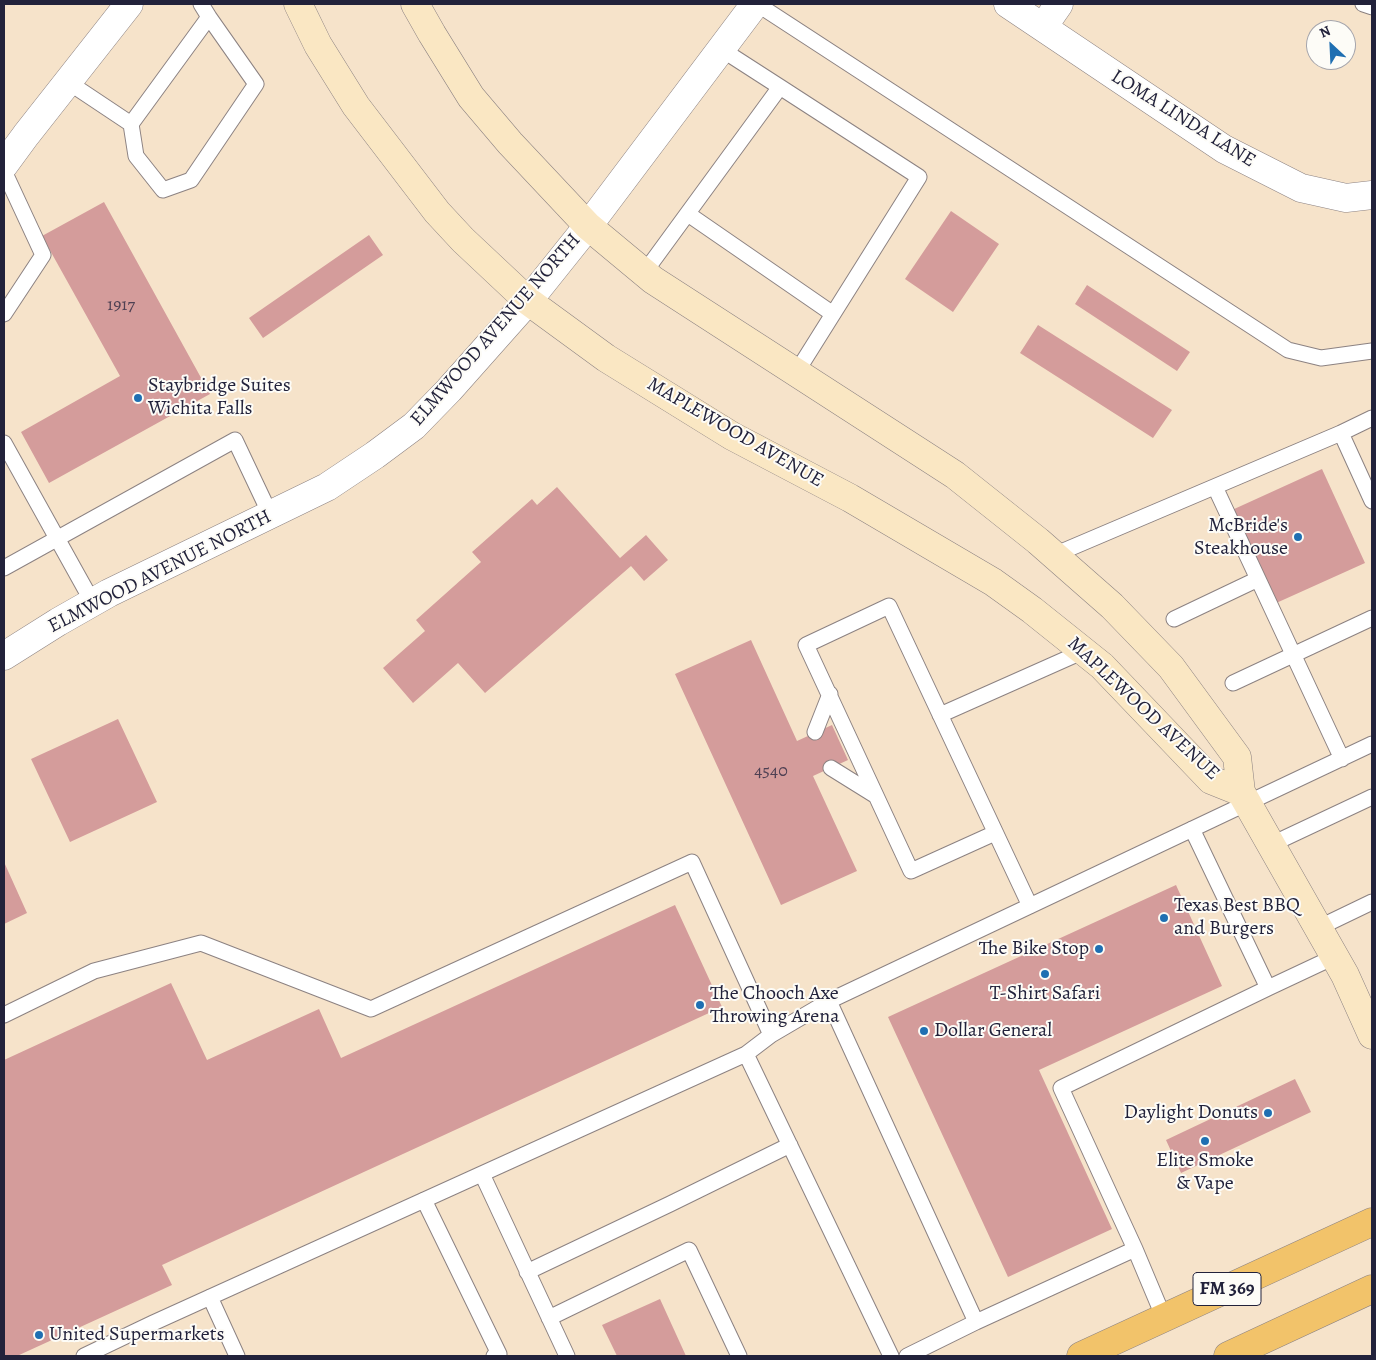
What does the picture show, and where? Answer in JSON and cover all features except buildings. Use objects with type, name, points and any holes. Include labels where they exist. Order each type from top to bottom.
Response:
[{"type":"main road","name":"FM 369","points":[[1081,1356],[1372,1222]]},
{"type":"main road","points":[[1228,1356],[1372,1289]]},
{"type":"street","points":[[4,165],[129,4]]},
{"type":"street","name":"MAPLEWOOD AVENUE","points":[[298,4],[318,45],[356,106],[437,212],[463,240],[528,302],[606,358],[732,436],[850,498],[993,582],[1032,610],[1102,666],[1211,780],[1244,798]]},
{"type":"street","name":"MAPLEWOOD AVENUE","points":[[415,4],[471,97],[510,143],[588,226],[653,280],[955,475],[1054,555],[1112,606],[1171,667],[1237,757],[1244,798],[1345,975],[1372,1035]]},
{"type":"street","name":"ELMWOOD AVENUE NORTH","points":[[4,656],[93,602],[327,487],[376,455],[414,426],[528,302],[756,4]]},
{"type":"street","name":"LOMA LINDA LANE","points":[[1008,4],[1224,149],[1301,188],[1346,198],[1372,195]]},
{"type":"street","points":[[1043,28],[1059,4]]},
{"type":"lane","points":[[201,4],[256,84],[191,180],[163,190],[136,156],[131,124],[209,17]]},
{"type":"lane","points":[[756,4],[1288,350],[1321,358],[1372,351]]},
{"type":"lane","points":[[1363,4],[1372,7]]},
{"type":"lane","points":[[722,49],[920,177],[796,373]]},
{"type":"lane","points":[[68,82],[131,124]]},
{"type":"lane","points":[[644,273],[780,87]]},
{"type":"lane","points":[[4,171],[43,255],[4,314]]},
{"type":"lane","points":[[688,214],[833,314]]},
{"type":"lane","points":[[1054,555],[1341,433],[1372,418]]},
{"type":"lane","points":[[1341,433],[1372,501]]},
{"type":"lane","points":[[4,568],[236,440],[270,514]]},
{"type":"lane","points":[[4,443],[93,602]]},
{"type":"lane","points":[[1215,487],[1342,758]]},
{"type":"lane","points":[[1174,618],[1258,579]]},
{"type":"lane","points":[[995,833],[911,871],[806,645],[889,606],[1030,906]]},
{"type":"lane","points":[[1233,683],[1372,618]]},
{"type":"lane","points":[[940,715],[1084,651]]},
{"type":"lane","points":[[815,732],[830,694]]},
{"type":"lane","points":[[84,1356],[746,1054],[771,1035],[829,1001],[1192,829],[1244,798],[1372,744]]},
{"type":"lane","points":[[831,768],[876,796]]},
{"type":"lane","points":[[1270,845],[1372,797]]},
{"type":"lane","points":[[1192,829],[1268,988]]},
{"type":"lane","points":[[4,1015],[94,971],[201,942],[372,1009],[692,862],[771,1035]]},
{"type":"lane","points":[[1318,928],[1372,902]]},
{"type":"lane","points":[[1164,1318],[1062,1088],[1334,957]]},
{"type":"lane","points":[[829,1001],[976,1322]]},
{"type":"lane","points":[[746,1054],[891,1356]]},
{"type":"lane","points":[[527,1272],[790,1145]]},
{"type":"lane","points":[[482,1174],[566,1356]]},
{"type":"lane","points":[[424,1200],[497,1356]]},
{"type":"lane","points":[[907,1356],[1135,1249]]},
{"type":"lane","points":[[548,1318],[689,1250],[739,1356]]},
{"type":"lane","points":[[210,1297],[237,1356]]},
{"type":"place","name":"Staybridge Suites Wichita Falls","points":[[138,398]]},
{"type":"place","name":"McBride's Steakhouse","points":[[1298,537]]},
{"type":"place","name":"Texas Best BBQ and Burgers","points":[[1164,918]]},
{"type":"place","name":"The Bike Stop","points":[[1099,949]]},
{"type":"place","name":"T-Shirt Safari","points":[[1045,974]]},
{"type":"place","name":"The Chooch Axe Throwing Arena","points":[[700,1005]]},
{"type":"place","name":"Dollar General","points":[[924,1031]]},
{"type":"place","name":"Daylight Donuts","points":[[1268,1113]]},
{"type":"place","name":"Elite Smoke & Vape","points":[[1205,1141]]},
{"type":"place","name":"United Supermarkets","points":[[39,1335]]}]
